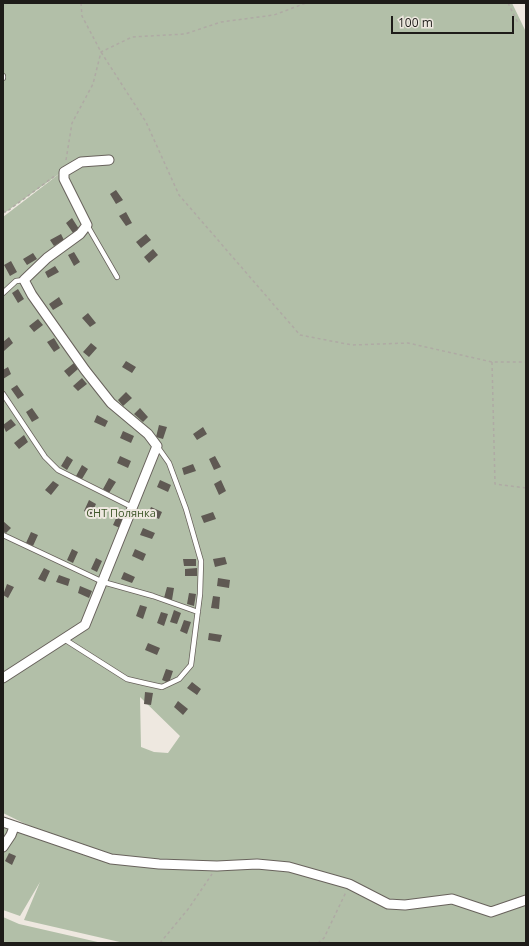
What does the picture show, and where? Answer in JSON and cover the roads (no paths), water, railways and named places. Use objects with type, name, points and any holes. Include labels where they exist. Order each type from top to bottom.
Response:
[{"type":"street","points":[[3,678],[85,625],[157,446],[148,434],[111,403],[32,295],[24,280],[47,258],[80,234],[88,225],[64,179],[64,172],[81,162],[109,160]]},
{"type":"street","points":[[3,822],[111,859],[159,864],[217,866],[257,864],[289,867],[349,884],[388,904],[405,905],[452,899],[491,912],[526,900]]},
{"type":"street","points":[[3,847],[11,836],[14,827]]},
{"type":"lane","points":[[88,225],[118,277]]},
{"type":"lane","points":[[3,293],[16,281],[24,280]]},
{"type":"lane","points":[[3,394],[45,457],[58,470],[132,507]]},
{"type":"lane","points":[[64,639],[127,678],[162,687],[179,679],[191,665],[198,612],[201,561],[186,509],[169,463],[157,446]]},
{"type":"lane","points":[[3,536],[103,582],[153,596],[198,612]]},
{"type":"park label","name":"СНТ Полянка","points":[[121,514]]}]
